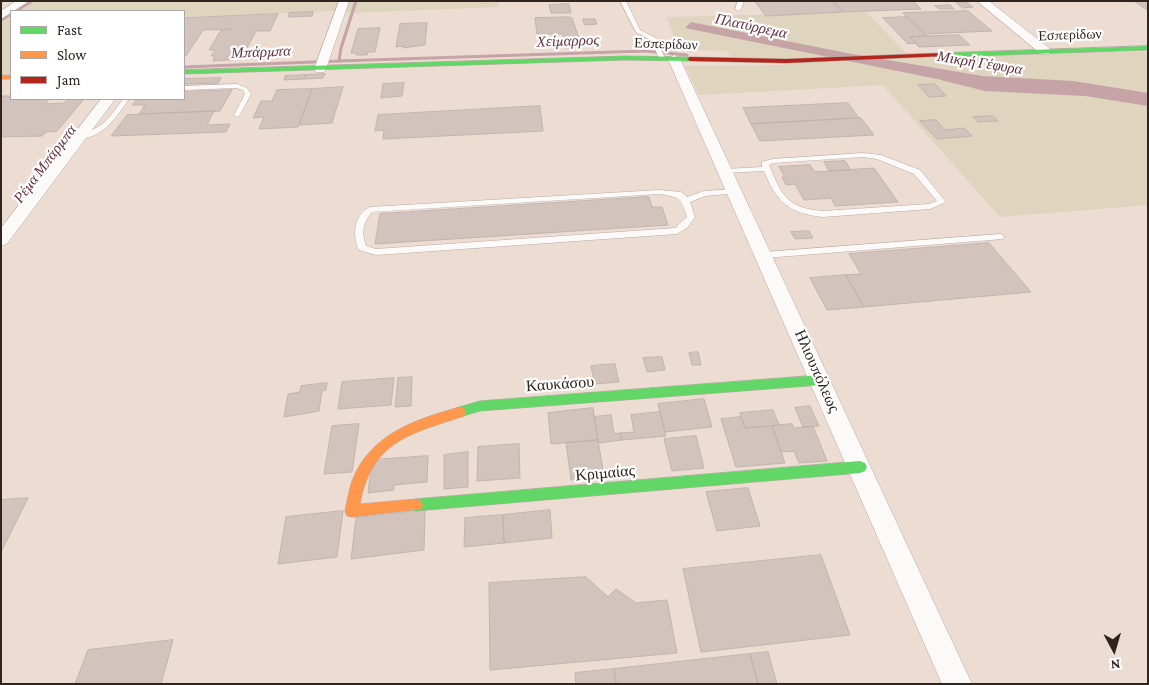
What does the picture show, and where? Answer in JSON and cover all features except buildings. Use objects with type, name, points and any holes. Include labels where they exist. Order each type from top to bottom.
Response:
[{"type":"street","points":[[4,12],[24,1]]},
{"type":"street","points":[[320,69],[344,1]]},
{"type":"street","points":[[982,1],[1045,51]]},
{"type":"street","name":"Εσπερίδων","points":[[185,72],[581,59],[786,61],[1148,48]]},
{"type":"street","name":"Ηλιουπόλεως","points":[[668,59],[726,171],[957,684]]},
{"type":"street","points":[[1,240],[107,100]]},
{"type":"street","name":"Καυκάσου","points":[[352,510],[362,472],[376,451],[397,434],[426,422],[480,406],[821,380]]},
{"type":"street","name":"Κριμαίας","points":[[352,510],[860,467]]},
{"type":"lane","points":[[623,1],[638,31],[654,39],[668,59]]},
{"type":"lane","points":[[738,9],[741,1]]},
{"type":"lane","points":[[185,88],[237,86],[245,89],[248,94],[237,115]]},
{"type":"lane","points":[[80,136],[103,129],[125,100]]},
{"type":"lane","points":[[864,155],[878,157],[917,172],[942,202],[930,206],[823,214],[806,213],[794,209],[785,202],[766,169],[764,164],[772,161],[864,155]]},
{"type":"lane","points":[[726,171],[766,169]]},
{"type":"lane","points":[[686,201],[696,195],[708,192],[735,191]]},
{"type":"lane","points":[[659,192],[678,194],[686,201],[691,217],[685,225],[677,230],[376,252],[362,248],[357,237],[362,218],[370,210],[659,192]]},
{"type":"lane","points":[[764,255],[1000,237]]},
{"type":"shaded area","points":[[30,1],[338,1],[335,11],[185,17],[185,10],[16,10]]},
{"type":"shaded area","points":[[349,1],[498,1],[498,7],[346,13]]},
{"type":"shaded area","points":[[866,12],[906,53],[1148,52],[1148,205],[1000,217],[883,85],[699,95],[685,66],[790,65],[732,59],[727,51],[678,49],[667,17]]},
{"type":"shaded area","points":[[10,14],[10,73],[1,74],[1,20]]},
{"type":"shaded area","points":[[691,22],[847,53],[982,76],[1073,81],[1148,93],[1148,106],[1085,96],[985,91],[937,79],[685,28]]},
{"type":"waterway","name":"Ρέμα Μπάρμπα","points":[[18,10],[32,1]]},
{"type":"waterway","name":"Χείμαρρος","points":[[339,61],[341,48],[356,1]]},
{"type":"waterway","name":"Ρέμα Μπάρμπα","points":[[1,20],[10,15]]},
{"type":"waterway","name":"Χείμαρρος","points":[[339,61],[645,51],[687,55]]},
{"type":"waterway","name":"Μπάρμπα","points":[[185,67],[339,61]]},
{"type":"traffic: fast","points":[[943,55],[1148,48]]},
{"type":"traffic: fast","points":[[185,72],[625,58],[690,59]]},
{"type":"traffic: fast","points":[[460,412],[480,406],[821,380]]},
{"type":"traffic: fast","points":[[416,505],[860,467]]},
{"type":"traffic: slow","points":[[1,77],[10,77]]},
{"type":"traffic: slow","points":[[416,505],[352,511],[360,478],[379,449],[403,432],[431,420],[460,412]]},
{"type":"traffic: jam","points":[[690,59],[786,61],[943,55]]},
{"type":"water label","name":"Πλατύρρεμα","points":[[751,26]]},
{"type":"water label","name":"Μικρή Γέφυρα","points":[[980,63]]}]
